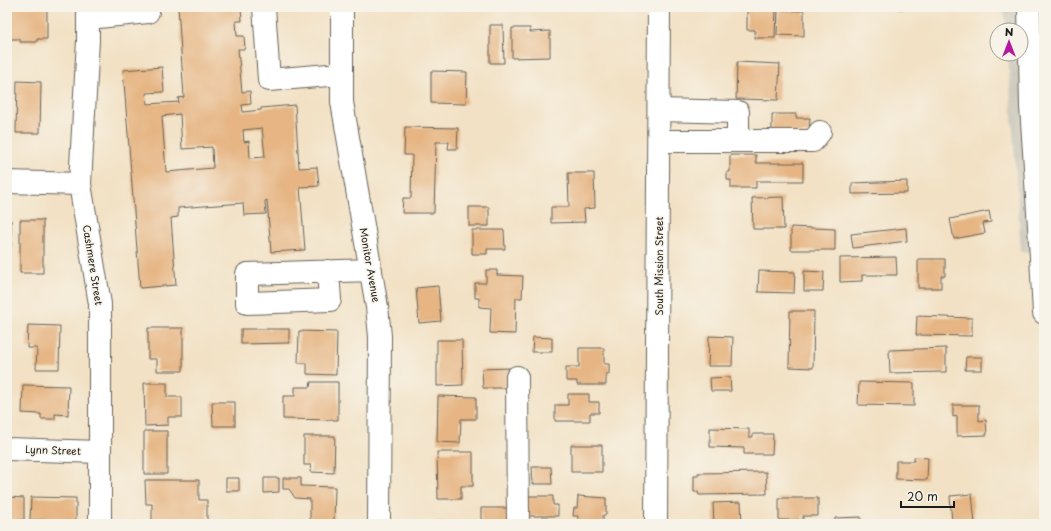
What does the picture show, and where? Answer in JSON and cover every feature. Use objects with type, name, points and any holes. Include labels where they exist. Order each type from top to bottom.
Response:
[{"type":"street","points":[[88,13],[148,12],[148,7]]},
{"type":"street","points":[[264,7],[269,80],[342,74]]},
{"type":"street","name":"Monitor Avenue","points":[[342,7],[342,102],[380,336],[379,524]]},
{"type":"street","name":"South Mission Street","points":[[656,524],[659,7]]},
{"type":"street","points":[[1028,7],[1031,106],[1044,313]]},
{"type":"street","name":"Cashmere Street","points":[[88,13],[80,184],[100,304],[100,524]]},
{"type":"street","points":[[659,110],[738,112],[738,141]]},
{"type":"street","points":[[659,141],[813,141],[820,132]]},
{"type":"street","points":[[7,182],[80,184]]},
{"type":"street","points":[[328,271],[370,270]]},
{"type":"street","points":[[518,377],[518,524]]},
{"type":"street","name":"Lynn Street","points":[[7,449],[100,452]]},
{"type":"shaded area","points":[[1004,7],[1044,7],[1044,251],[1021,252],[1009,62],[1029,62],[1029,22],[1005,22]]},
{"type":"building","points":[[7,7],[47,7],[47,39],[37,39],[37,42],[20,42],[20,39],[7,39]]},
{"type":"building","points":[[178,7],[241,7],[242,21],[236,21],[237,36],[244,36],[245,49],[238,49],[242,92],[250,91],[251,104],[242,105],[243,112],[261,110],[261,108],[295,105],[299,168],[317,167],[319,186],[300,187],[305,250],[271,252],[267,200],[265,201],[266,214],[244,215],[243,203],[178,208],[178,217],[171,218],[176,285],[140,288],[123,70],[162,67],[164,92],[146,93],[147,104],[179,102],[178,98],[184,97]],"holes":[[[180,114],[182,149],[212,147],[213,168],[166,172],[162,116]],[[262,128],[265,157],[250,158],[249,141],[244,142],[243,130]]]},
{"type":"building","points":[[897,7],[913,7],[912,9],[897,9]]},
{"type":"building","points":[[747,10],[776,10],[775,38],[755,38],[755,30],[747,30]]},
{"type":"building","points":[[778,10],[804,11],[804,36],[777,35]]},
{"type":"building","points":[[490,25],[503,25],[504,63],[490,63]]},
{"type":"building","points":[[512,28],[530,28],[530,32],[550,31],[550,57],[512,58]]},
{"type":"building","points":[[737,62],[780,64],[778,100],[736,99]]},
{"type":"building","points":[[431,71],[467,72],[466,104],[431,103]]},
{"type":"building","points":[[17,81],[41,82],[40,133],[16,133]]},
{"type":"building","points":[[772,114],[796,114],[796,118],[810,118],[809,133],[772,135]]},
{"type":"building","points":[[405,127],[458,128],[457,149],[448,149],[449,142],[436,142],[434,213],[402,213],[403,198],[411,198],[412,155],[404,155]]},
{"type":"building","points":[[730,155],[756,155],[756,163],[803,163],[803,181],[756,181],[756,188],[731,188],[731,180],[727,180],[727,172],[730,172]]},
{"type":"building","points":[[568,173],[594,173],[595,208],[584,209],[585,222],[551,223],[551,207],[569,207]]},
{"type":"building","points":[[907,181],[907,193],[852,194],[852,183]]},
{"type":"building","points":[[783,197],[784,229],[753,229],[752,198]]},
{"type":"building","points":[[469,207],[489,207],[489,226],[469,226]]},
{"type":"building","points":[[989,211],[991,222],[983,223],[985,233],[954,239],[950,219]]},
{"type":"building","points":[[7,220],[11,220],[11,247],[7,247]]},
{"type":"building","points":[[20,220],[43,220],[43,273],[20,273]]},
{"type":"building","points":[[791,227],[835,229],[835,250],[791,250]]},
{"type":"building","points":[[906,228],[907,241],[853,248],[851,234]]},
{"type":"building","points":[[472,230],[504,230],[505,249],[487,249],[487,254],[472,254]]},
{"type":"building","points":[[896,257],[897,275],[862,275],[862,281],[840,282],[840,258]]},
{"type":"building","points":[[918,259],[945,259],[945,276],[941,276],[941,288],[918,288]]},
{"type":"building","points":[[486,270],[497,270],[497,275],[523,276],[522,298],[516,298],[515,334],[490,333],[491,308],[479,307],[479,298],[475,298],[475,283],[486,283]]},
{"type":"building","points":[[759,271],[795,272],[794,293],[758,292]]},
{"type":"building","points":[[804,271],[824,272],[823,291],[804,291]]},
{"type":"building","points":[[438,286],[441,321],[419,323],[416,288]]},
{"type":"building","points":[[790,311],[814,311],[813,368],[789,367]]},
{"type":"building","points":[[917,316],[972,318],[972,336],[916,335]]},
{"type":"building","points":[[28,325],[60,326],[59,369],[36,369],[37,348],[27,348]]},
{"type":"building","points":[[148,328],[183,328],[183,371],[157,371],[157,359],[148,359]]},
{"type":"building","points":[[241,329],[289,329],[289,343],[241,344]]},
{"type":"building","points":[[299,331],[337,332],[336,375],[307,374],[307,363],[298,363]]},
{"type":"building","points":[[709,336],[733,337],[732,366],[708,366]]},
{"type":"building","points":[[533,337],[552,338],[552,352],[532,352]]},
{"type":"building","points":[[437,340],[462,340],[463,385],[437,386]]},
{"type":"building","points":[[579,348],[604,348],[604,364],[609,364],[609,374],[606,374],[606,385],[577,385],[577,381],[566,381],[566,367],[579,367]]},
{"type":"building","points":[[946,348],[946,372],[890,373],[889,350]]},
{"type":"building","points":[[966,357],[982,357],[982,370],[965,370]]},
{"type":"building","points":[[511,368],[511,388],[483,388],[482,369]]},
{"type":"building","points":[[730,377],[731,391],[711,391],[710,378]]},
{"type":"building","points":[[311,382],[338,382],[338,420],[283,419],[283,396],[295,396],[295,387],[310,387]]},
{"type":"building","points":[[859,382],[914,383],[914,406],[858,405]]},
{"type":"building","points":[[144,383],[167,383],[167,397],[182,397],[182,417],[168,417],[168,425],[145,426]]},
{"type":"building","points":[[23,385],[69,386],[68,415],[55,414],[55,419],[41,419],[41,414],[22,413]]},
{"type":"building","points":[[568,394],[589,394],[589,402],[599,402],[599,413],[590,413],[590,421],[555,421],[555,405],[568,405]]},
{"type":"building","points":[[438,396],[476,397],[476,419],[461,419],[460,443],[437,442]]},
{"type":"building","points":[[212,402],[235,402],[235,426],[213,426]]},
{"type":"building","points":[[953,405],[979,405],[979,421],[986,420],[987,435],[957,436],[957,416],[953,417]]},
{"type":"building","points":[[710,428],[749,429],[749,437],[753,437],[753,434],[773,434],[772,454],[744,454],[744,448],[710,447]]},
{"type":"building","points":[[144,431],[167,431],[167,474],[144,474]]},
{"type":"building","points":[[304,436],[335,436],[334,473],[310,472],[311,465],[304,465]]},
{"type":"building","points":[[571,445],[602,445],[602,472],[571,472]]},
{"type":"building","points":[[437,452],[473,452],[473,486],[461,486],[461,499],[438,499]]},
{"type":"building","points":[[914,457],[928,458],[927,480],[896,479],[896,461],[914,461]]},
{"type":"building","points":[[532,467],[551,467],[552,484],[533,484]]},
{"type":"building","points":[[766,472],[767,494],[699,495],[698,492],[694,492],[694,476],[698,476],[698,473]]},
{"type":"building","points":[[226,478],[239,478],[239,491],[226,491]]},
{"type":"building","points":[[264,478],[279,478],[279,492],[264,493]]},
{"type":"building","points":[[283,478],[301,478],[301,486],[335,487],[334,521],[310,521],[310,499],[295,498],[289,489],[283,489]]},
{"type":"building","points":[[145,480],[199,480],[199,500],[207,500],[207,523],[152,523],[152,504],[146,504]]},
{"type":"building","points":[[972,494],[975,524],[952,524],[950,496]]},
{"type":"building","points":[[526,496],[553,496],[553,505],[558,505],[558,516],[525,516]]},
{"type":"building","points":[[578,496],[606,498],[606,515],[603,515],[603,524],[577,524],[578,516],[573,516],[574,508],[577,508]]},
{"type":"building","points":[[7,497],[24,498],[24,520],[15,520],[15,524],[7,524]]},
{"type":"building","points":[[31,497],[76,498],[76,524],[45,524],[45,520],[30,520]]},
{"type":"building","points":[[779,498],[818,498],[818,516],[803,516],[803,520],[779,520]]},
{"type":"building","points":[[741,502],[742,524],[714,524],[713,503]]},
{"type":"building","points":[[481,508],[511,508],[510,524],[481,524]]},
{"type":"building","points":[[861,517],[861,524],[835,524],[835,518]]},
{"type":"building","points":[[437,522],[461,522],[461,524],[437,524]]}]
